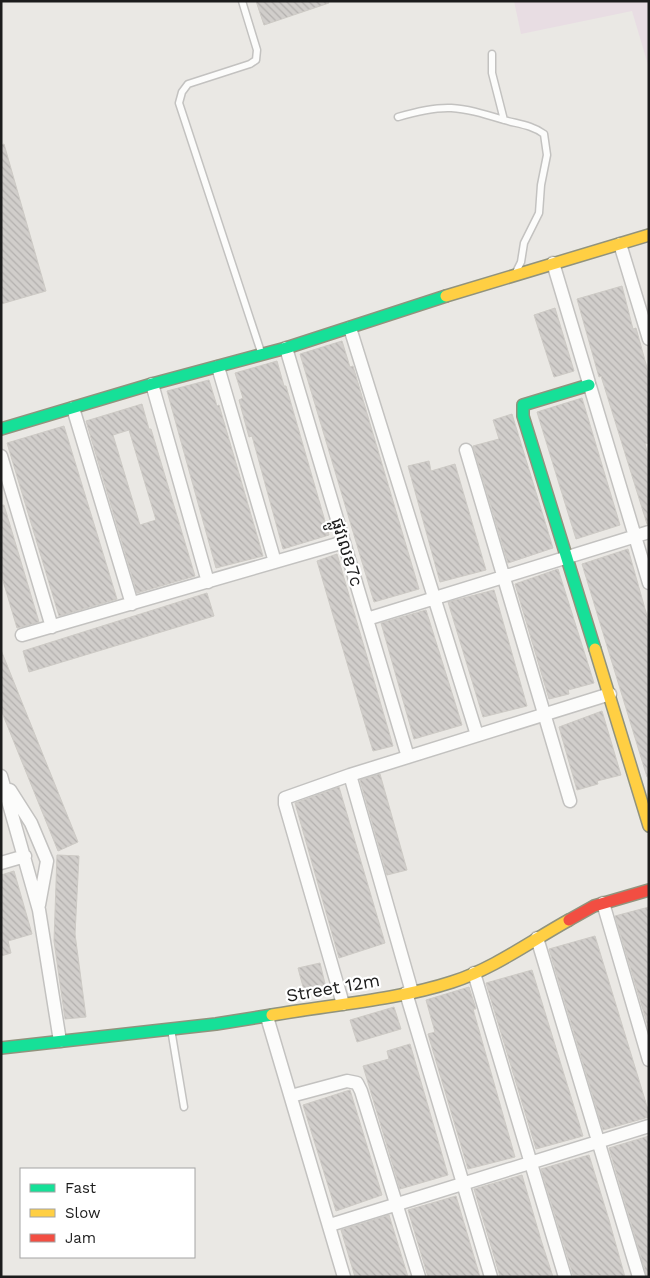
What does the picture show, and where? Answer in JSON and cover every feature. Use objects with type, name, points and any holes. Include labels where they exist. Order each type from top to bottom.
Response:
[{"type":"street","points":[[1,428],[152,384],[286,348],[515,274],[649,236]]},
{"type":"street","points":[[620,244],[649,339]]},
{"type":"street","points":[[553,263],[649,583]]},
{"type":"street","points":[[350,328],[477,735]]},
{"type":"street","name":"ផ្លូវលេខ7c","points":[[286,348],[408,756]]},
{"type":"street","points":[[218,367],[275,562]]},
{"type":"street","points":[[152,384],[208,582]]},
{"type":"street","points":[[589,384],[523,405],[523,416],[649,826]]},
{"type":"street","points":[[73,408],[132,604]]},
{"type":"street","points":[[466,450],[570,801]]},
{"type":"street","points":[[1,456],[52,626]]},
{"type":"street","points":[[367,619],[649,532]]},
{"type":"street","points":[[22,635],[344,542]]},
{"type":"street","points":[[343,1004],[285,804],[285,798],[408,756],[610,694]]},
{"type":"street","points":[[350,775],[409,993],[491,1277]]},
{"type":"street","points":[[2,777],[25,856],[38,910],[60,1041]]},
{"type":"street","points":[[2,777],[31,823],[47,861],[38,910]]},
{"type":"street","points":[[1,863],[25,856]]},
{"type":"street","name":"Street 12m","points":[[1,1048],[267,1017],[409,993],[453,982],[474,973],[569,919],[603,903],[649,890]]},
{"type":"street","points":[[603,903],[649,1060]]},
{"type":"street","points":[[537,938],[639,1277]]},
{"type":"street","points":[[474,973],[565,1277]]},
{"type":"street","points":[[267,1017],[330,1225],[341,1276]]},
{"type":"street","points":[[291,1096],[347,1081],[357,1083],[398,1204],[419,1277]]},
{"type":"street","points":[[330,1225],[649,1126]]},
{"type":"lane","points":[[242,1],[257,50],[256,60],[250,64],[188,84],[182,92],[179,103],[261,354]]},
{"type":"lane","points":[[492,54],[492,73],[504,120]]},
{"type":"lane","points":[[398,117],[425,109],[448,107],[479,111],[504,120],[535,127],[544,134],[547,155],[541,185],[539,213],[524,243],[521,262],[515,274]]},
{"type":"lane","points":[[171,1029],[184,1107]]},
{"type":"shaded area","points":[[514,1],[649,1],[649,68],[632,11],[521,34]]},
{"type":"building","points":[[256,1],[328,1],[329,3],[264,25]]},
{"type":"building","points":[[4,144],[46,291],[1,304],[1,145]]},
{"type":"building","points":[[622,286],[633,329],[636,328],[649,375],[649,443],[645,444],[649,458],[649,524],[647,524],[601,376],[599,377],[577,299]]},
{"type":"building","points":[[555,308],[574,371],[554,377],[534,315]]},
{"type":"building","points":[[342,341],[350,367],[353,366],[419,589],[374,602],[300,354]]},
{"type":"building","points":[[277,361],[329,535],[283,549],[252,436],[249,437],[239,400],[243,398],[235,373]]},
{"type":"building","points":[[209,380],[217,406],[219,405],[263,556],[216,568],[167,391]]},
{"type":"building","points":[[582,398],[620,525],[576,539],[537,412]]},
{"type":"building","points":[[142,404],[195,576],[137,593],[86,421]],"holes":[[[129,430],[156,520],[140,525],[113,435]]]},
{"type":"building","points":[[512,414],[553,548],[508,563],[473,446],[499,439],[493,420]]},
{"type":"building","points":[[64,426],[117,599],[59,616],[7,443]]},
{"type":"building","points":[[429,461],[431,471],[455,464],[486,570],[440,582],[408,466]]},
{"type":"building","points":[[1,505],[4,505],[39,622],[17,628],[1,574]]},
{"type":"building","points":[[628,549],[649,623],[649,777],[647,777],[582,564]]},
{"type":"building","points":[[337,554],[393,746],[373,751],[317,561]]},
{"type":"building","points":[[558,569],[594,683],[568,690],[569,694],[549,699],[515,584]]},
{"type":"building","points":[[494,590],[527,706],[483,717],[448,602]]},
{"type":"building","points":[[207,593],[214,616],[29,672],[23,651]]},
{"type":"building","points":[[426,610],[462,725],[414,739],[381,623]]},
{"type":"building","points":[[1,650],[78,842],[58,851],[1,710]]},
{"type":"building","points":[[602,711],[621,775],[597,781],[598,784],[577,790],[559,727]]},
{"type":"building","points":[[380,774],[407,870],[387,875],[360,780]]},
{"type":"building","points":[[339,787],[385,943],[339,958],[295,803]]},
{"type":"building","points":[[57,855],[79,856],[75,934],[86,1017],[65,1019],[54,941]]},
{"type":"building","points":[[14,871],[32,934],[8,941],[11,953],[1,956],[1,875]]},
{"type":"building","points":[[649,907],[649,1030],[615,916]]},
{"type":"building","points":[[595,936],[649,1113],[649,1117],[603,1130],[549,949]]},
{"type":"building","points":[[320,963],[326,988],[305,994],[298,968]]},
{"type":"building","points":[[532,970],[583,1136],[536,1149],[486,983]]},
{"type":"building","points":[[469,987],[476,1009],[473,1009],[515,1157],[468,1169],[428,1034],[435,1032],[426,1000]]},
{"type":"building","points":[[394,1007],[401,1029],[357,1042],[350,1020]]},
{"type":"building","points":[[410,1044],[448,1175],[400,1189],[363,1066],[389,1059],[387,1051]]},
{"type":"building","points":[[350,1090],[382,1195],[336,1211],[303,1105]]},
{"type":"building","points":[[649,1136],[649,1277],[647,1277],[609,1148]]},
{"type":"building","points":[[589,1155],[625,1277],[573,1275],[541,1169]]},
{"type":"building","points":[[522,1175],[553,1277],[500,1277],[474,1189]]},
{"type":"building","points":[[456,1196],[480,1277],[428,1277],[408,1210]]},
{"type":"building","points":[[389,1215],[408,1277],[355,1277],[341,1230]]},
{"type":"traffic: fast","points":[[1,429],[152,384],[286,348],[446,296]]},
{"type":"traffic: fast","points":[[589,385],[523,405],[523,416],[595,649]]},
{"type":"traffic: fast","points":[[1,1048],[216,1024],[272,1015]]},
{"type":"traffic: slow","points":[[446,296],[649,235]]},
{"type":"traffic: slow","points":[[595,649],[649,826]]},
{"type":"traffic: slow","points":[[272,1015],[386,998],[452,982],[482,970],[569,920]]},
{"type":"traffic: jam","points":[[569,920],[594,906],[649,890]]}]
